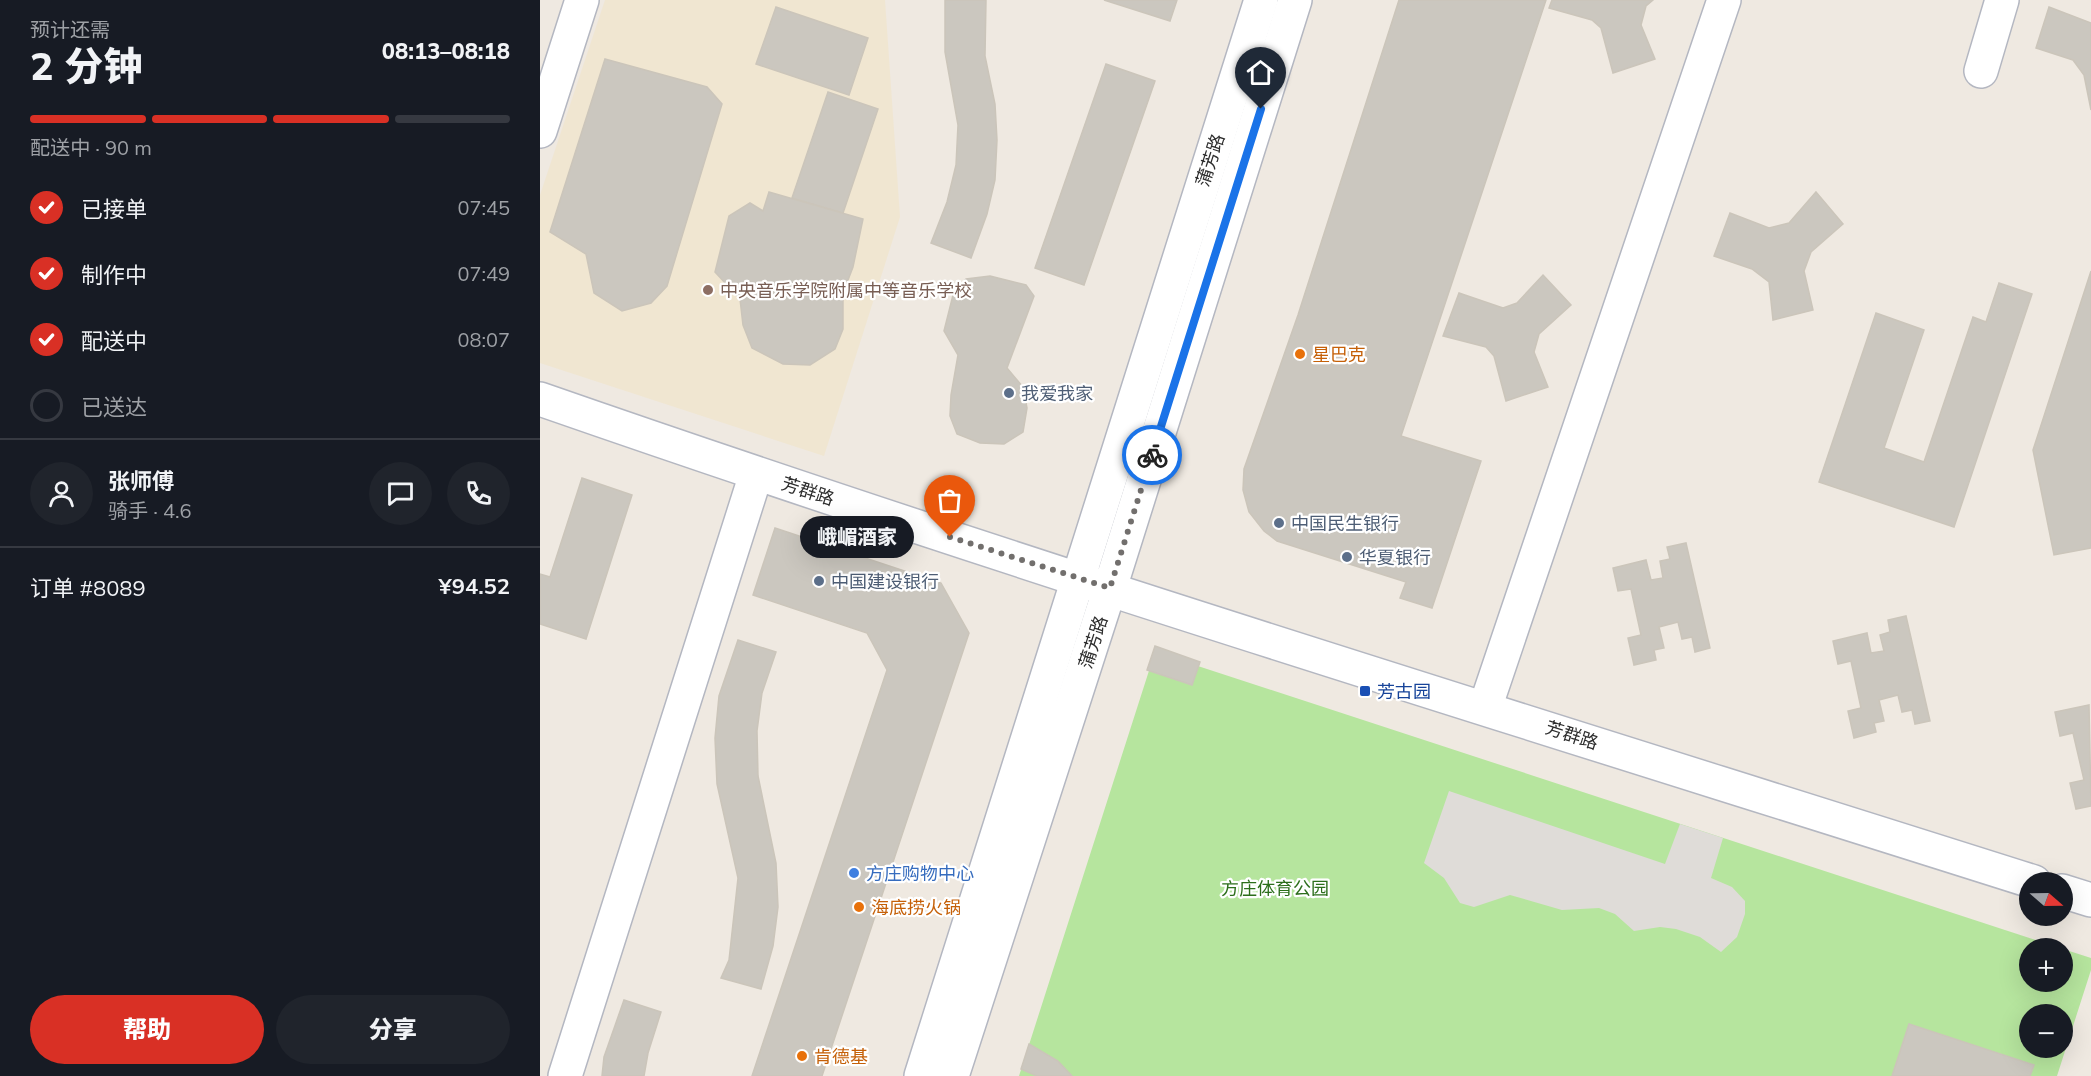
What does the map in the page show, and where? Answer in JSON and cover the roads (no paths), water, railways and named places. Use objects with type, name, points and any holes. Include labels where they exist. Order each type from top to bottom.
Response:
[{"type":"street","points":[[540,131],[582,0]]},
{"type":"street","name":"蒲芳路","points":[[921,1076],[1261,0]]},
{"type":"street","name":"蒲芳路","points":[[952,1076],[1110,588],[1295,0]]},
{"type":"street","points":[[1485,708],[1724,0]]},
{"type":"street","points":[[1981,71],[2002,0]]},
{"type":"street","name":"芳群路","points":[[540,399],[756,474],[1368,673],[2019,877]]},
{"type":"street","points":[[566,1076],[756,474]]},
{"type":"street","points":[[2073,894],[2091,900]]},
{"type":"place","name":"中央音乐学院附属中等音乐学校","points":[[708,290]]},
{"type":"place","name":"星巴克","points":[[1300,354]]},
{"type":"place","name":"我爱我家","points":[[1009,393]]},
{"type":"place","name":"中国民生银行","points":[[1279,523]]},
{"type":"place","name":"峨嵋酒家","points":[[950,537]]},
{"type":"place","name":"华夏银行","points":[[1347,557]]},
{"type":"place","name":"中国建设银行","points":[[819,581]]},
{"type":"place","name":"芳古园","points":[[1365,691]]},
{"type":"place","name":"方庄购物中心","points":[[854,873]]},
{"type":"place","name":"海底捞火锅","points":[[859,907]]},
{"type":"place","name":"肯德基","points":[[802,1056]]},
{"type":"park label","name":"方庄体育公园","points":[[1275,888]]}]
